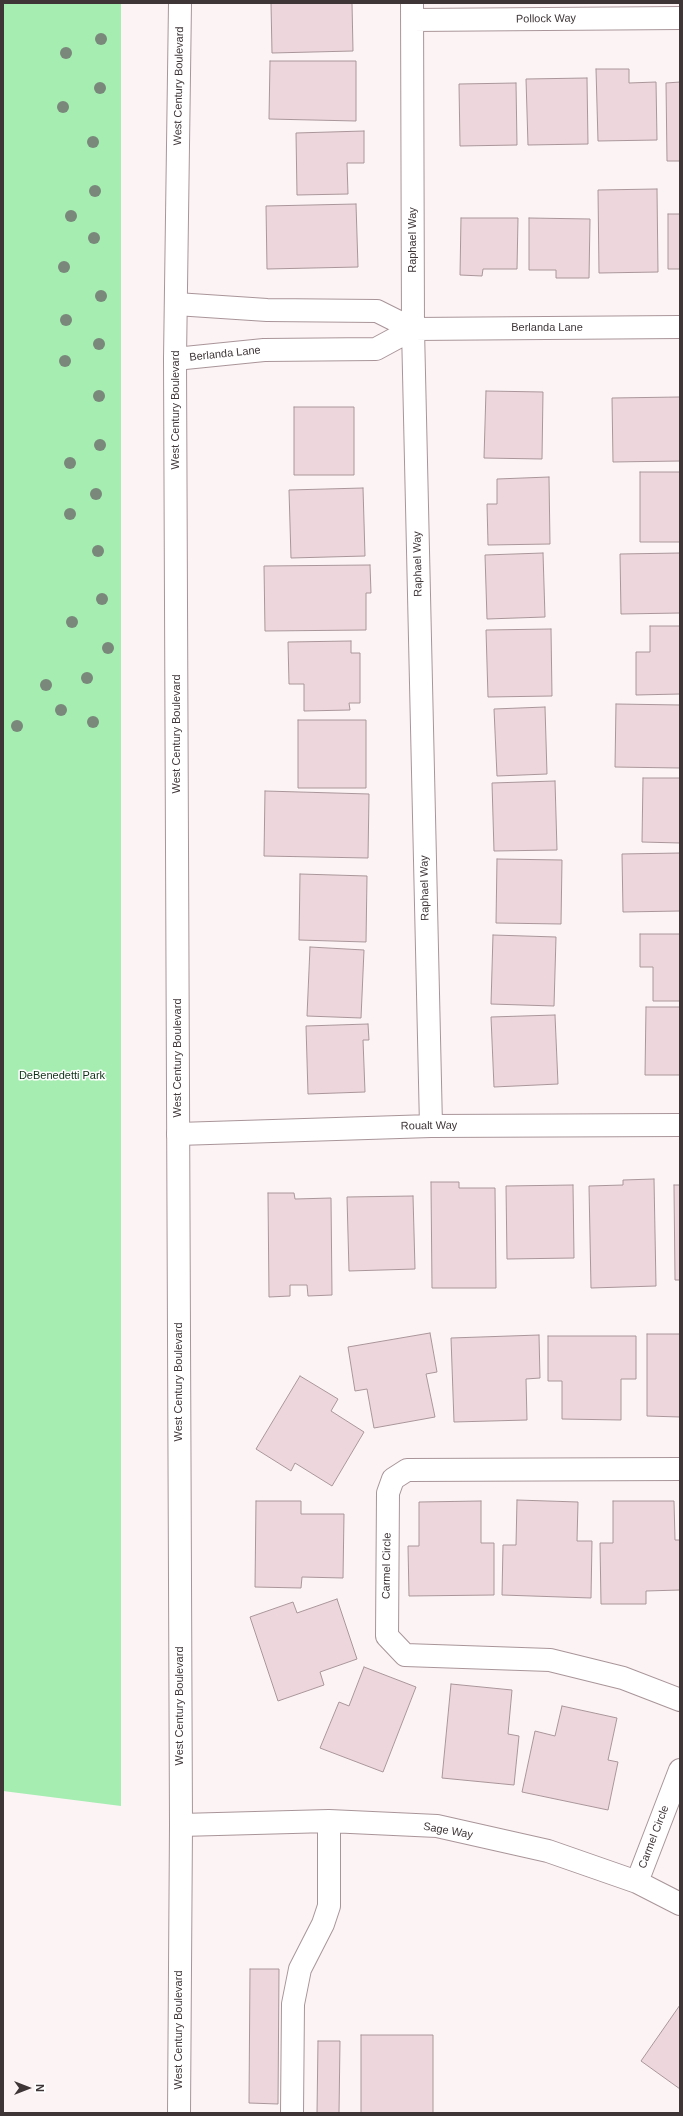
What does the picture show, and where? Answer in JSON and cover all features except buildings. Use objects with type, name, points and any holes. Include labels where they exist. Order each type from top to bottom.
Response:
[{"type":"street","name":"West Century Boulevard","points":[[179,2113],[180,1825],[176,304],[180,3]]},
{"type":"street","name":"Pollock Way","points":[[412,12],[680,18]]},
{"type":"street","name":"Raphael Way","points":[[412,12],[413,329],[430,1126]]},
{"type":"street","name":"Berlanda Lane","points":[[176,304],[267,310],[378,311],[413,329],[680,327]]},
{"type":"street","name":"Berlanda Lane","points":[[176,359],[264,350],[376,349],[413,329]]},
{"type":"street","name":"Roualt Way","points":[[178,1134],[430,1126],[680,1125]]},
{"type":"street","name":"Carmel Circle","points":[[680,1469],[407,1470],[393,1479],[388,1493],[387,1636],[405,1655],[550,1660],[623,1678],[680,1700]]},
{"type":"street","name":"Carmel Circle","points":[[637,1882],[680,1770]]},
{"type":"street","name":"Sage Way","points":[[180,1825],[329,1821],[437,1826],[548,1851],[637,1882],[680,1904]]},
{"type":"street","points":[[292,2113],[293,2004],[300,1969],[323,1924],[329,1906],[329,1821]]},
{"type":"green space","name":"DeBenedetti Park","points":[[3,3],[121,3],[121,1806],[3,1791]]}]
